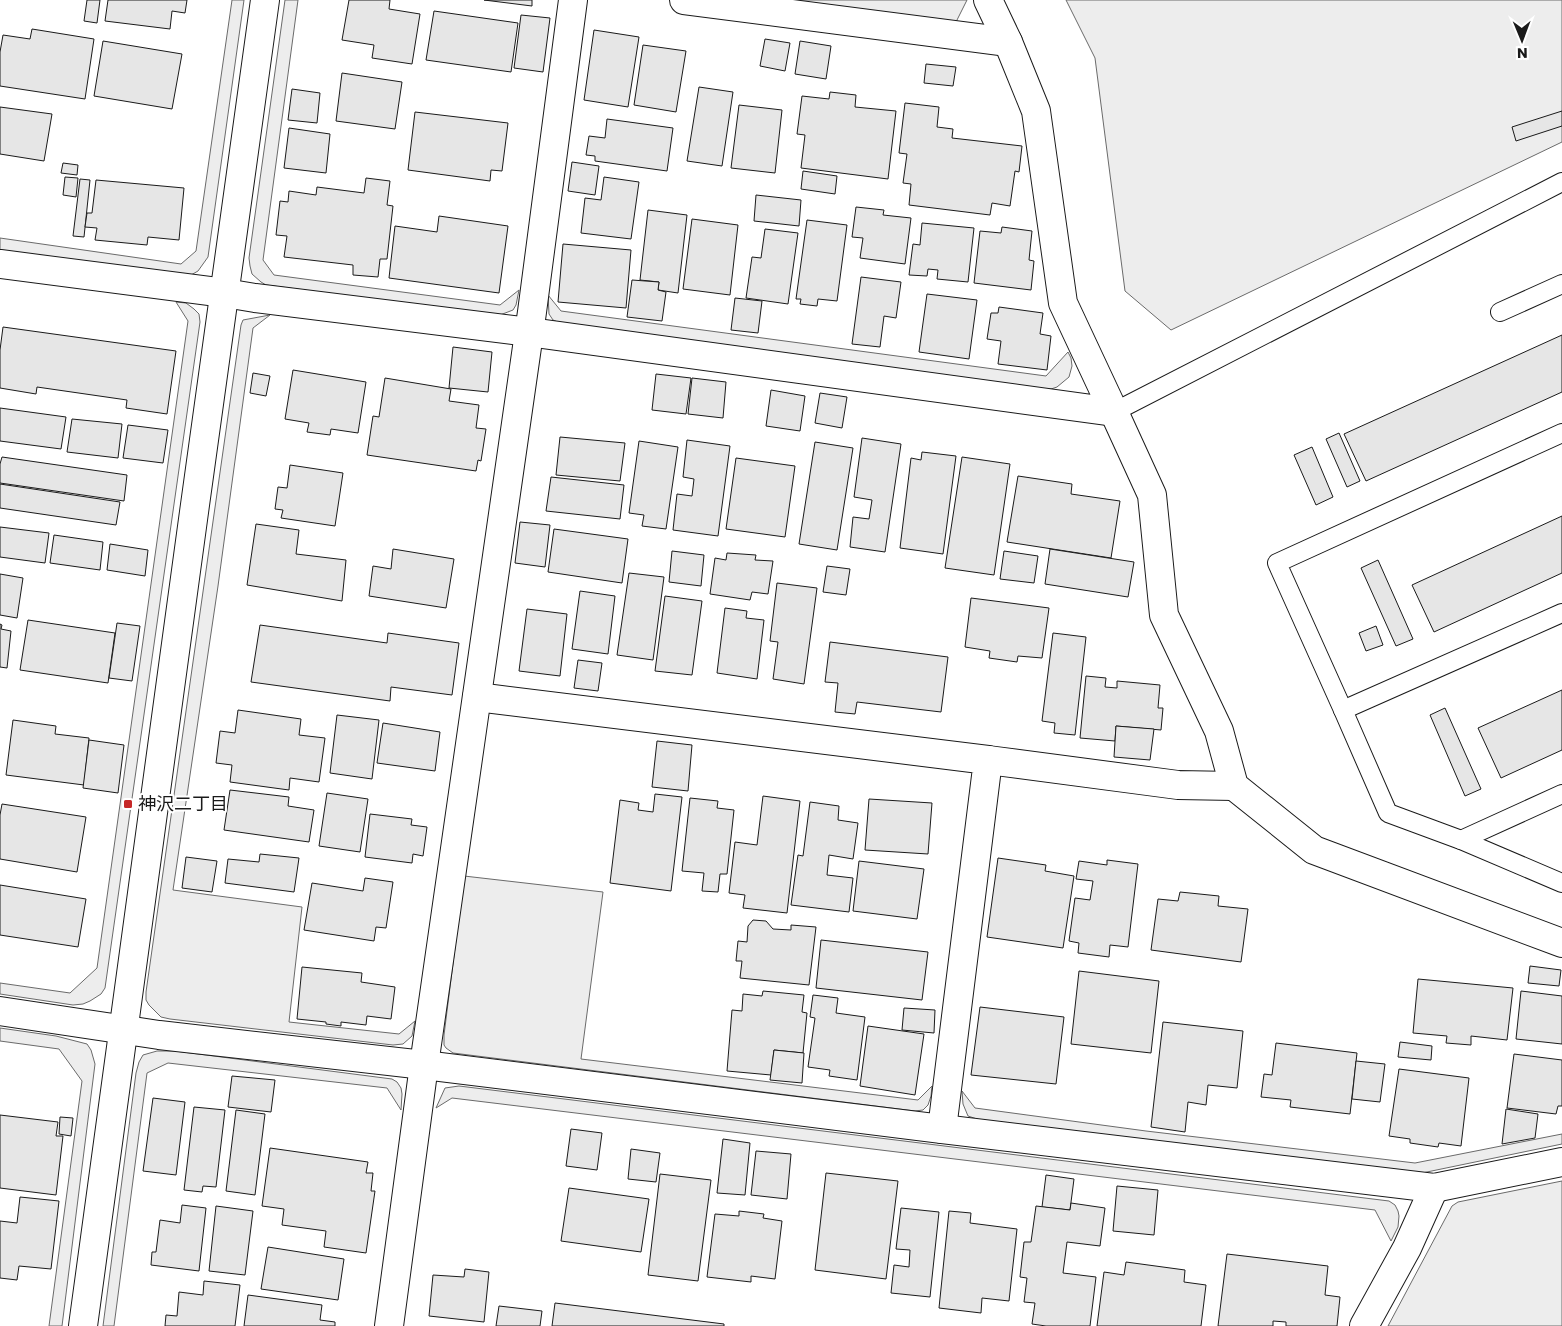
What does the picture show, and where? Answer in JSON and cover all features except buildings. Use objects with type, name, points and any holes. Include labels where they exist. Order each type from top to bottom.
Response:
[{"type":"street","points":[[83,1326],[121,1030],[265,0]]},
{"type":"street","points":[[389,1326],[424,1065],[529,332],[573,0]]},
{"type":"street","points":[[684,0],[1008,42]]},
{"type":"street","points":[[988,0],[1008,42],[1036,111],[1063,303],[1152,495],[1164,615],[1219,731],[1234,786],[1314,850],[1562,942]]},
{"type":"street","points":[[0,264],[529,332],[1114,412]]},
{"type":"street","points":[[477,697],[1178,785],[1234,786]]},
{"type":"street","points":[[942,1129],[988,760]]},
{"type":"street","points":[[0,1011],[121,1030],[1434,1188],[1562,1162]]},
{"type":"street","points":[[1364,1326],[1407,1248],[1434,1188]]},
{"type":"lane","points":[[1114,412],[1562,182]]},
{"type":"lane","points":[[1500,312],[1562,284]]},
{"type":"lane","points":[[1562,433],[1276,563],[1388,814],[1461,840],[1562,883]]},
{"type":"lane","points":[[1343,710],[1562,613]]},
{"type":"lane","points":[[1461,840],[1562,794]]},
{"type":"shaded area","points":[[232,0],[244,0],[208,257],[198,271],[191,275],[0,253],[0,238],[181,264],[196,251]]},
{"type":"shaded area","points":[[285,0],[298,0],[263,260],[274,275],[500,305],[519,290],[513,310],[500,315],[493,315],[266,285],[252,274],[249,258]]},
{"type":"shaded area","points":[[779,0],[967,0],[954,26]]},
{"type":"shaded area","points":[[1066,0],[1562,0],[1562,142],[1171,330],[1125,291],[1095,58]]},
{"type":"shaded area","points":[[548,295],[561,311],[1046,376],[1068,352],[1072,366],[1069,377],[1057,387],[1042,389],[560,323],[553,320],[549,314]]},
{"type":"shaded area","points":[[176,302],[186,303],[194,309],[199,314],[200,322],[105,988],[101,994],[90,1001],[73,1005],[0,994],[0,983],[70,993],[97,968],[188,321]]},
{"type":"shaded area","points":[[270,315],[253,328],[218,586],[173,890],[302,907],[289,1022],[399,1034],[415,1021],[412,1036],[403,1044],[393,1045],[170,1019],[161,1017],[146,1000],[241,325],[243,320]]},
{"type":"shaded area","points":[[464,876],[603,892],[581,1059],[918,1100],[932,1086],[928,1105],[923,1110],[915,1111],[453,1053],[444,1045],[444,1035]]},
{"type":"shaded area","points":[[0,1028],[56,1036],[87,1044],[95,1064],[62,1326],[49,1326],[82,1081],[59,1049],[0,1041]]},
{"type":"shaded area","points":[[157,1051],[175,1051],[392,1079],[401,1088],[401,1110],[387,1088],[168,1063],[147,1073],[114,1326],[103,1326],[136,1073],[143,1055]]},
{"type":"shaded area","points":[[459,1086],[1389,1201],[1395,1205],[1398,1211],[1398,1227],[1391,1241],[1375,1210],[452,1098],[436,1108],[445,1088]]},
{"type":"shaded area","points":[[962,1091],[975,1108],[1146,1131],[1415,1163],[1562,1134],[1562,1144],[1422,1173],[980,1120],[968,1116],[963,1104]]},
{"type":"shaded area","points":[[1562,1181],[1562,1326],[1388,1326],[1452,1206],[1458,1202]]},
{"type":"place","name":"神沢二丁目","points":[[128,804]]}]
